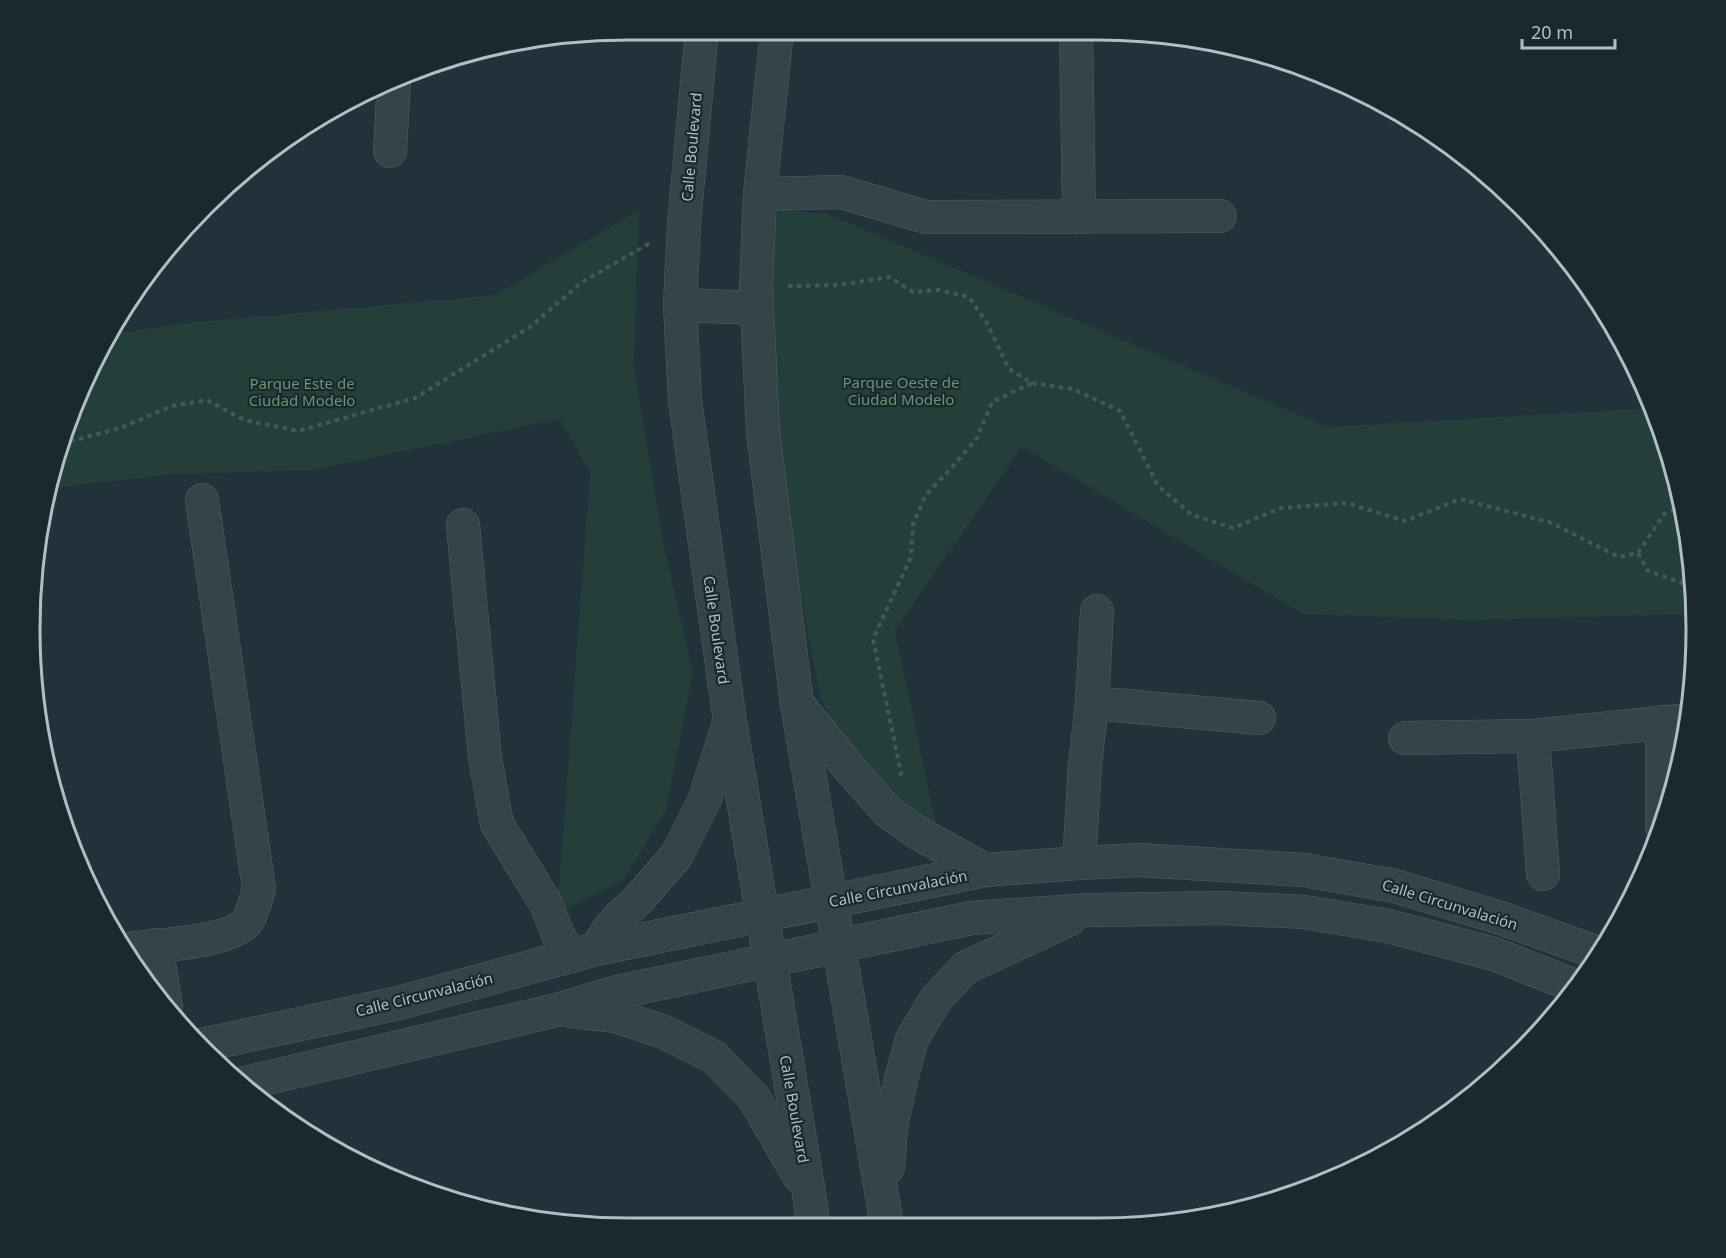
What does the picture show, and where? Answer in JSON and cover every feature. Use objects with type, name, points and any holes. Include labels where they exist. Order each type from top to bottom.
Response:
[{"type":"street","name":"Calle Boulevard","points":[[701,40],[684,224],[680,305],[685,399],[730,722],[812,1218]]},
{"type":"street","points":[[776,40],[760,194],[756,297],[763,432],[797,704],[885,1217]]},
{"type":"street","points":[[1076,40],[1079,217]]},
{"type":"street","points":[[390,151],[393,90]]},
{"type":"street","points":[[760,194],[841,192],[926,217],[1220,216]]},
{"type":"street","points":[[680,305],[756,297]]},
{"type":"street","points":[[153,974],[142,947],[176,945],[229,933],[247,922],[259,889],[202,500]]},
{"type":"street","points":[[463,525],[485,758],[497,824],[545,902],[560,936],[584,952],[637,901],[677,855],[705,799],[730,722]]},
{"type":"street","points":[[1079,863],[1097,611]]},
{"type":"street","points":[[797,704],[886,811],[916,832],[985,870]]},
{"type":"street","points":[[1092,704],[1259,718]]},
{"type":"street","points":[[1405,738],[1533,736],[1675,721],[1670,759]]},
{"type":"street","points":[[1533,736],[1543,874]]},
{"type":"street","name":"Calle Circunvalación","points":[[211,1043],[399,1003],[584,952],[985,870],[1079,863],[1138,860],[1304,870],[1395,886],[1504,919],[1590,950]]},
{"type":"street","points":[[253,1081],[557,1010],[613,993],[971,918],[1090,910],[1223,908],[1304,912],[1388,926],[1494,954],[1567,983]]},
{"type":"street","points":[[885,1217],[891,1128],[901,1079],[912,1039],[936,999],[965,968],[1090,910]]},
{"type":"street","points":[[557,1010],[616,1016],[664,1032],[714,1057],[754,1098],[809,1193]]},
{"type":"street","points":[[234,1038],[239,1070]]},
{"type":"path","points":[[72,440],[123,427],[172,406],[207,400],[244,420],[298,431],[415,398],[530,327],[582,282],[684,224]]},
{"type":"path","points":[[756,297],[890,277],[913,291],[939,290],[969,297],[987,323],[1009,369],[1032,382],[1073,389],[1120,411],[1158,486],[1192,515],[1233,528],[1281,508],[1347,503],[1405,521],[1460,499],[1549,522],[1619,557],[1638,553],[1664,514],[1673,510]]},
{"type":"path","points":[[886,811],[901,773],[873,639],[911,557],[914,524],[925,496],[977,438],[992,402],[1032,382]]},
{"type":"path","points":[[1638,553],[1648,571],[1683,582]]},
{"type":"green space","name":"Parque Oeste de Ciudad Modelo","points":[[757,207],[828,214],[1327,427],[1643,408],[1654,440],[1674,514],[1685,614],[1472,620],[1303,614],[1022,447],[895,630],[936,824],[871,798],[820,697],[771,434]]},
{"type":"green space","name":"Parque Este de Ciudad Modelo","points":[[639,210],[634,367],[663,541],[693,672],[666,810],[623,881],[557,914],[590,472],[560,419],[313,470],[177,474],[59,487],[85,404],[120,333],[187,323],[496,295]]}]
